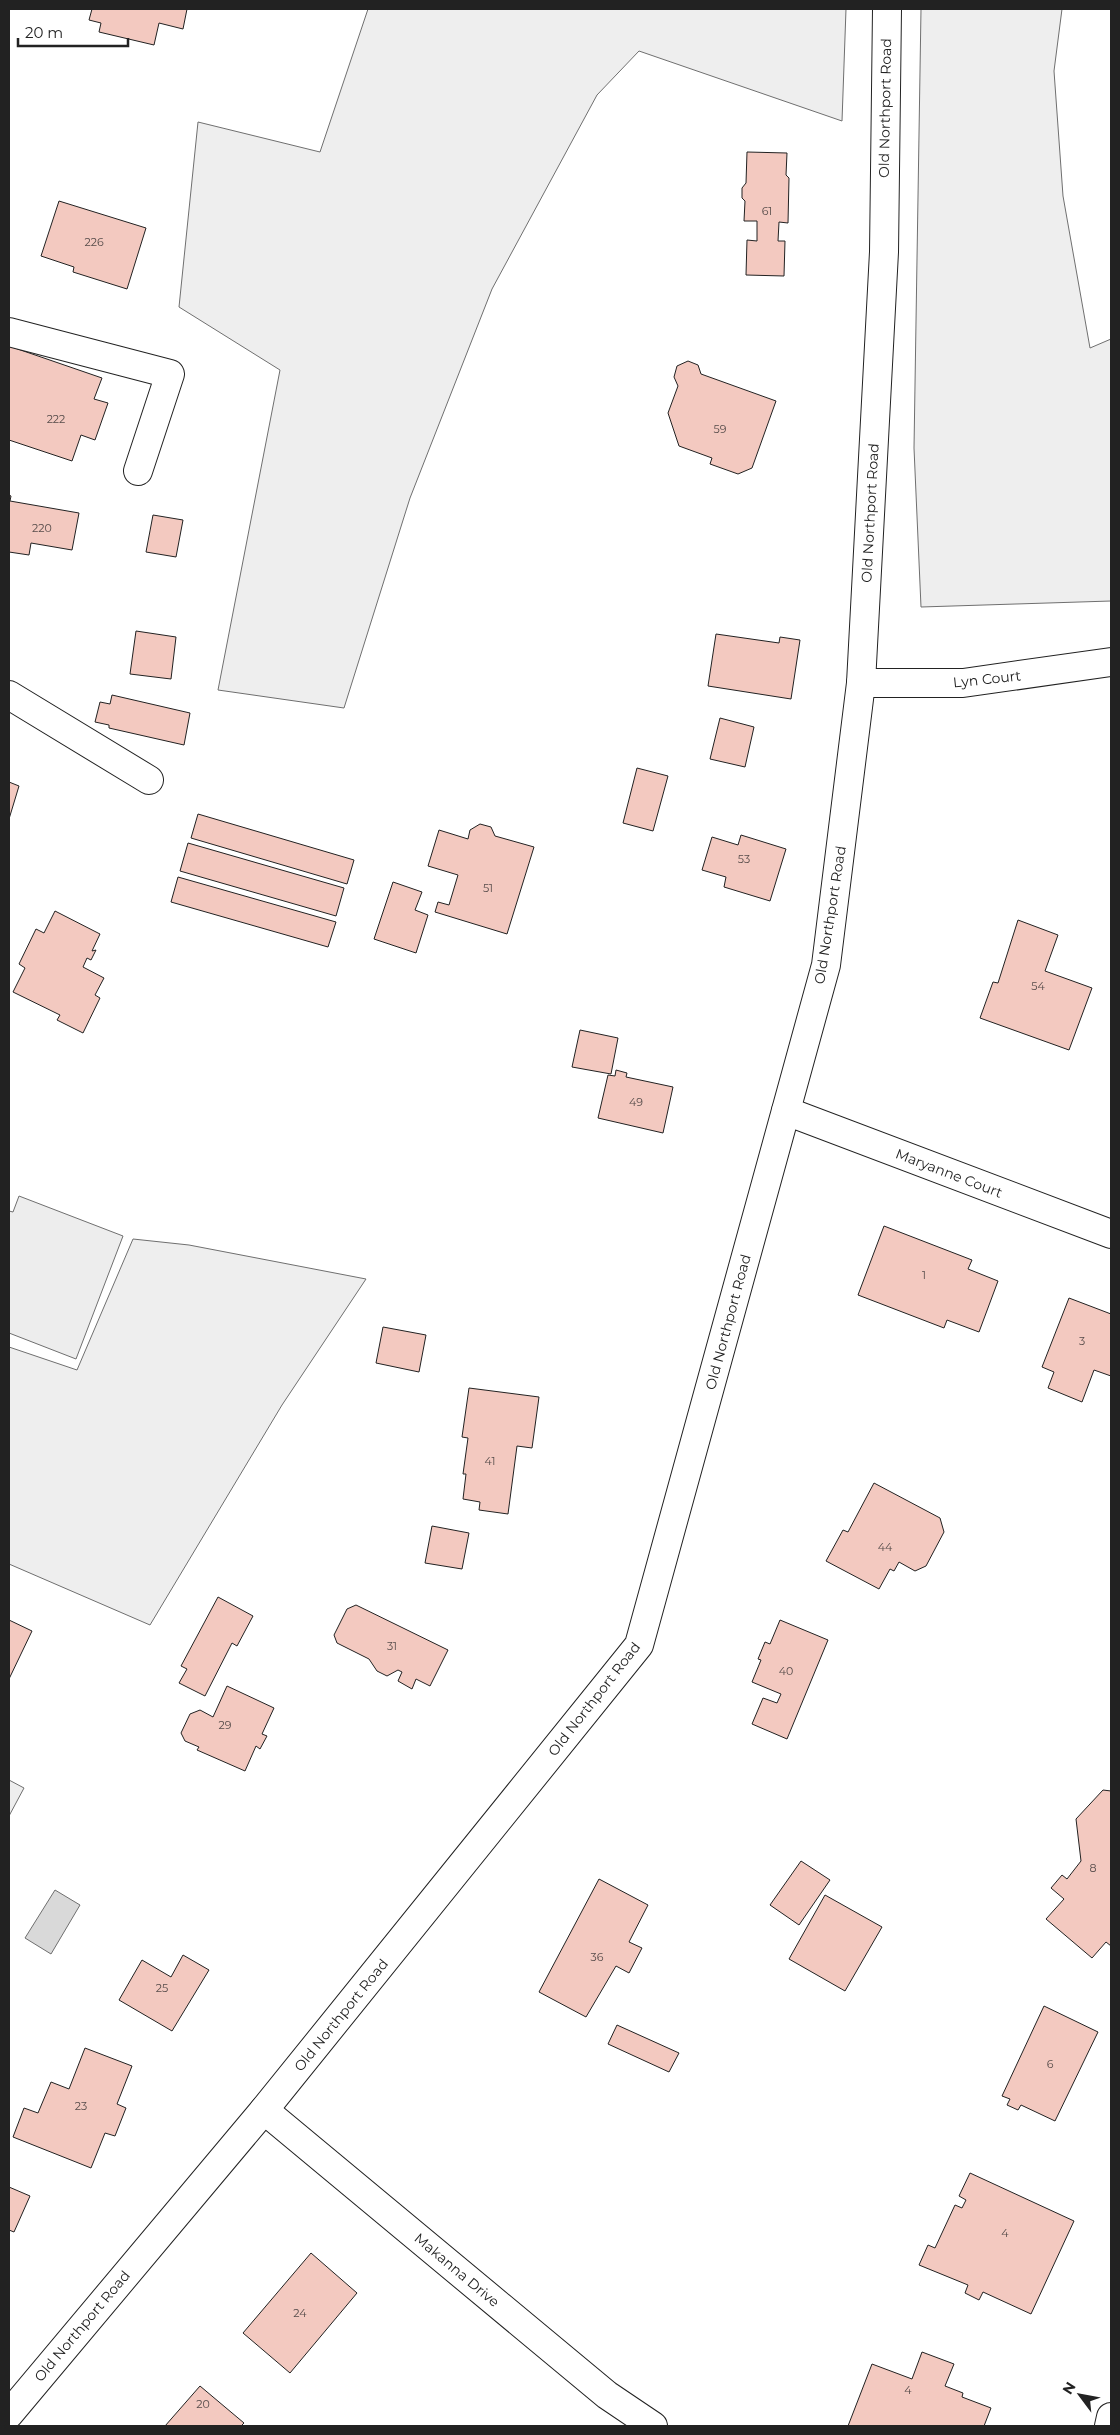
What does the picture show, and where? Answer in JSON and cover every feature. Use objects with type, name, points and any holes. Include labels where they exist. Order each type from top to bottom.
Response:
[{"type":"street","name":"Old Northport Road","points":[[9,2414],[264,2110],[639,1644],[826,965],[862,683],[884,252],[887,9]]},
{"type":"street","points":[[9,332],[170,374],[138,471]]},
{"type":"street","name":"Lyn Court","points":[[862,683],[963,683],[1111,662]]},
{"type":"street","points":[[9,695],[150,780]]},
{"type":"street","name":"Maryanne Court","points":[[786,1111],[1111,1234]]},
{"type":"street","name":"Makanna Drive","points":[[264,2110],[607,2395],[653,2426]]},
{"type":"street","points":[[1108,2426],[1111,2417]]},
{"type":"shaded area","points":[[368,9],[846,9],[842,121],[639,51],[597,95],[492,289],[410,498],[344,708],[218,690],[280,370],[179,307],[198,122],[320,152]]},
{"type":"shaded area","points":[[921,9],[1062,9],[1054,71],[1063,196],[1090,348],[1111,339],[1111,601],[921,607],[914,448]]},
{"type":"shaded area","points":[[19,1196],[123,1236],[76,1359],[9,1333],[9,1211],[13,1212]]},
{"type":"shaded area","points":[[133,1239],[189,1245],[366,1279],[282,1405],[150,1625],[9,1564],[9,1347],[77,1370]]},
{"type":"shaded area","points":[[9,1780],[24,1788],[9,1816]]},
{"type":"shaded area","points":[[55,1890],[80,1905],[51,1954],[25,1938]]},
{"type":"building","points":[[92,9],[187,9],[183,29],[159,23],[154,45],[99,32],[101,23],[89,20]]},
{"type":"building","points":[[747,152],[787,153],[786,175],[789,178],[788,223],[779,222],[778,241],[785,241],[784,276],[746,275],[747,240],[757,241],[757,221],[744,221],[745,201],[742,198],[742,188],[746,183]]},
{"type":"building","points":[[59,201],[146,228],[127,289],[73,272],[74,267],[41,256]]},
{"type":"building","points":[[9,346],[102,378],[94,399],[108,403],[95,440],[81,435],[72,461],[9,440]]},
{"type":"building","points":[[688,361],[698,365],[701,374],[776,401],[752,468],[738,474],[710,464],[712,458],[679,446],[668,413],[678,386],[674,377],[677,366]]},
{"type":"building","points":[[9,495],[11,496],[10,501],[79,513],[72,550],[31,543],[29,555],[9,552]]},
{"type":"building","points":[[153,515],[183,520],[176,557],[146,552]]},
{"type":"building","points":[[136,631],[176,637],[171,679],[130,674]]},
{"type":"building","points":[[716,634],[779,643],[780,637],[800,640],[791,699],[708,686]]},
{"type":"building","points":[[112,695],[190,713],[184,745],[109,728],[109,725],[95,722],[100,702],[110,704]]},
{"type":"building","points":[[720,718],[754,727],[745,767],[710,759]]},
{"type":"building","points":[[637,768],[668,776],[653,831],[623,823]]},
{"type":"building","points":[[9,782],[19,786],[9,819]]},
{"type":"building","points":[[198,814],[354,860],[347,884],[191,838]]},
{"type":"building","points":[[480,824],[491,827],[495,836],[534,847],[507,934],[435,912],[438,902],[449,905],[458,875],[428,866],[439,830],[468,839],[470,830]]},
{"type":"building","points":[[741,835],[786,849],[770,901],[724,887],[726,877],[702,870],[712,837],[738,845]]},
{"type":"building","points":[[188,843],[344,888],[336,916],[180,871]]},
{"type":"building","points":[[178,877],[336,922],[328,947],[171,902]]},
{"type":"building","points":[[393,882],[422,892],[415,910],[428,915],[416,953],[374,939]]},
{"type":"building","points":[[55,911],[100,934],[92,951],[96,950],[91,960],[87,958],[83,967],[104,978],[95,995],[100,998],[83,1033],[57,1020],[60,1015],[13,992],[25,968],[19,964],[36,929],[44,933]]},
{"type":"building","points":[[1018,920],[1058,935],[1045,971],[1092,988],[1069,1050],[980,1018],[993,982],[998,983]]},
{"type":"building","points":[[580,1030],[618,1038],[611,1074],[572,1067]]},
{"type":"building","points":[[616,1070],[627,1073],[626,1077],[673,1087],[663,1133],[598,1118],[608,1075],[615,1076]]},
{"type":"building","points":[[884,1226],[972,1260],[968,1269],[998,1281],[979,1332],[947,1320],[944,1328],[858,1295]]},
{"type":"building","points":[[1069,1298],[1111,1314],[1111,1376],[1094,1370],[1082,1402],[1048,1388],[1054,1372],[1042,1367]]},
{"type":"building","points":[[383,1327],[426,1335],[419,1372],[376,1363]]},
{"type":"building","points":[[469,1388],[539,1397],[532,1448],[517,1446],[508,1514],[479,1510],[480,1502],[463,1499],[466,1474],[463,1474],[468,1438],[462,1437]]},
{"type":"building","points":[[874,1483],[940,1518],[944,1532],[926,1566],[915,1571],[899,1562],[894,1571],[890,1569],[879,1589],[826,1561],[843,1530],[848,1532]]},
{"type":"building","points":[[432,1526],[469,1533],[462,1569],[425,1563]]},
{"type":"building","points":[[218,1597],[253,1616],[237,1646],[232,1643],[205,1696],[179,1683],[187,1669],[181,1666]]},
{"type":"building","points":[[356,1605],[448,1650],[430,1686],[416,1679],[412,1689],[398,1681],[402,1672],[398,1670],[387,1676],[377,1671],[369,1659],[337,1643],[334,1635],[347,1609]]},
{"type":"building","points":[[9,1620],[32,1631],[9,1679]]},
{"type":"building","points":[[780,1620],[828,1640],[787,1739],[752,1724],[763,1698],[777,1703],[781,1694],[752,1682],[761,1660],[758,1659],[765,1642],[770,1644]]},
{"type":"building","points":[[227,1686],[274,1708],[262,1734],[267,1736],[260,1749],[256,1746],[245,1771],[197,1750],[199,1747],[185,1741],[181,1733],[190,1714],[200,1710],[213,1717]]},
{"type":"building","points":[[1103,1790],[1111,1791],[1111,1946],[1106,1942],[1092,1958],[1046,1919],[1064,1899],[1051,1888],[1062,1875],[1067,1879],[1081,1861],[1076,1819]]},
{"type":"building","points":[[801,1861],[830,1880],[799,1925],[770,1905]]},
{"type":"building","points":[[599,1879],[648,1905],[629,1942],[642,1948],[629,1973],[616,1966],[586,2017],[539,1992]]},
{"type":"building","points":[[825,1895],[882,1927],[845,1991],[789,1959]]},
{"type":"building","points":[[183,1955],[209,1970],[172,2031],[119,2000],[142,1960],[171,1977]]},
{"type":"building","points":[[1044,2006],[1098,2032],[1055,2121],[1021,2105],[1018,2110],[1007,2105],[1010,2099],[1002,2096]]},
{"type":"building","points":[[617,2025],[679,2053],[669,2072],[608,2044]]},
{"type":"building","points":[[85,2048],[132,2066],[117,2104],[126,2108],[115,2136],[105,2133],[91,2168],[13,2137],[24,2108],[38,2113],[51,2082],[69,2089]]},
{"type":"building","points":[[970,2173],[1074,2221],[1031,2314],[983,2292],[979,2300],[965,2293],[968,2285],[919,2265],[928,2245],[935,2248],[955,2205],[962,2208],[966,2200],[959,2196]]},
{"type":"building","points":[[9,2187],[30,2196],[14,2232],[9,2230]]},
{"type":"building","points":[[311,2253],[357,2293],[290,2373],[243,2333]]},
{"type":"building","points":[[922,2352],[954,2364],[945,2386],[963,2393],[962,2397],[991,2408],[984,2426],[848,2426],[872,2364],[912,2379]]},
{"type":"building","points":[[200,2386],[244,2423],[241,2426],[165,2426]]}]
